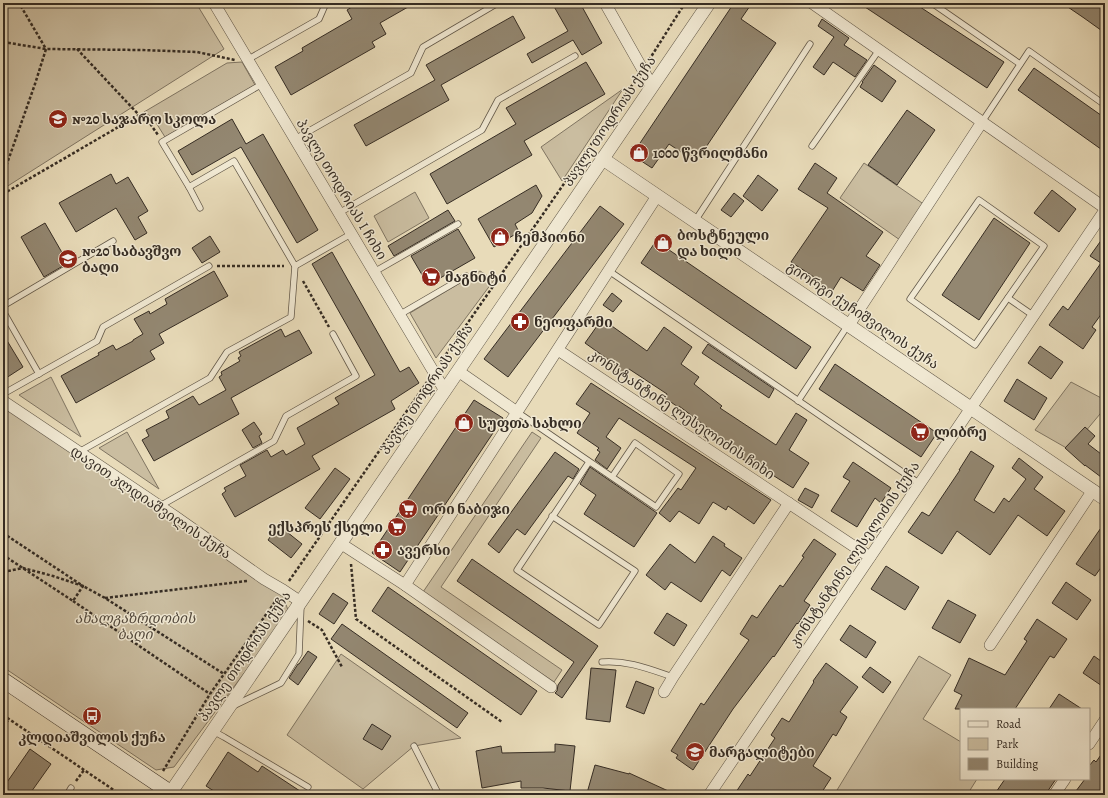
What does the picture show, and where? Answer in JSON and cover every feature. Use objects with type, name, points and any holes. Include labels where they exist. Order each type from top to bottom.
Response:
[{"type":"main road","points":[[3,680],[171,794]]},
{"type":"street","name":"პავლე თოდრიას I ჩიხი","points":[[214,3],[445,391]]},
{"type":"street","points":[[605,3],[652,86]]},
{"type":"street","name":"პავლე თოდრიას ქუჩა","points":[[171,794],[212,731],[301,602],[345,546],[458,371],[709,3]]},
{"type":"street","points":[[813,3],[1105,209]]},
{"type":"street","points":[[849,325],[982,122]]},
{"type":"street","name":"გიორგი ქუჩიშვილის ქუჩა","points":[[603,159],[1105,499]]},
{"type":"street","points":[[405,585],[657,196]]},
{"type":"street","name":"კონსტანტინე ლესელიძის ქუჩა","points":[[709,795],[1105,209]]},
{"type":"street","name":"კონსტანტინე ლესელიძის ჩიხი","points":[[558,350],[870,557]]},
{"type":"street","points":[[458,371],[517,412]]},
{"type":"street","name":"დავით კლდიაშვილის ქუჩა","points":[[3,401],[159,506],[264,580],[301,602]]},
{"type":"street","points":[[990,645],[1093,490]]},
{"type":"street","points":[[664,692],[790,503]]},
{"type":"street","points":[[345,546],[405,585],[551,686]]},
{"type":"street","points":[[1090,742],[1105,720]]},
{"type":"street","points":[[1054,795],[1064,780]]},
{"type":"lane","points":[[247,60],[319,19],[326,3]]},
{"type":"lane","points":[[295,139],[410,73],[423,47],[498,3]]},
{"type":"lane","points":[[932,3],[1020,64]]},
{"type":"lane","points":[[695,222],[810,44]]},
{"type":"lane","points":[[812,146],[879,50]]},
{"type":"lane","points":[[982,122],[1029,51],[1105,105]]},
{"type":"lane","points":[[339,214],[482,130],[498,100],[575,56]]},
{"type":"lane","points":[[200,208],[162,142],[262,84]]},
{"type":"lane","points":[[79,452],[210,378],[227,352],[291,316],[295,266],[234,161],[189,188]]},
{"type":"lane","points":[[979,200],[1044,246],[1008,298],[975,345],[910,299],[979,200]]},
{"type":"lane","points":[[374,272],[458,224]]},
{"type":"lane","points":[[295,266],[351,234]]},
{"type":"lane","points":[[3,306],[114,241]]},
{"type":"lane","points":[[3,394],[97,341],[103,327],[209,266]]},
{"type":"lane","points":[[609,271],[920,484]]},
{"type":"lane","points":[[399,315],[466,276]]},
{"type":"lane","points":[[1008,298],[1034,316]]},
{"type":"lane","points":[[3,311],[39,374]]},
{"type":"lane","points":[[798,401],[849,325]]},
{"type":"lane","points":[[159,506],[274,441],[286,416],[356,376],[333,334]]},
{"type":"lane","points":[[517,412],[589,462],[656,507],[679,474],[635,444],[612,477]]},
{"type":"lane","points":[[552,516],[635,571],[599,625],[517,570],[552,516],[589,462]]},
{"type":"lane","points":[[228,709],[281,683],[299,654],[301,602]]},
{"type":"lane","points":[[602,662],[628,663],[673,677]]},
{"type":"lane","points":[[212,731],[308,787]]},
{"type":"lane","points":[[414,746],[439,795]]},
{"type":"lane","points":[[67,795],[71,788]]},
{"type":"path","points":[[3,175],[46,49],[19,3]]},
{"type":"path","points":[[156,783],[210,694],[643,70],[685,3]]},
{"type":"path","points":[[3,42],[46,49],[197,52],[232,60],[247,60]]},
{"type":"path","points":[[76,49],[139,115],[150,122],[162,142]]},
{"type":"path","points":[[3,194],[139,115]]},
{"type":"path","points":[[209,266],[295,266],[333,334]]},
{"type":"path","points":[[3,533],[83,586],[105,598],[224,674]]},
{"type":"path","points":[[345,546],[356,619],[502,722]]},
{"type":"path","points":[[3,555],[210,694]]},
{"type":"path","points":[[3,572],[23,568],[83,586]]},
{"type":"path","points":[[105,598],[264,580]]},
{"type":"path","points":[[73,601],[83,586]]},
{"type":"path","points":[[304,618],[322,630],[342,667]]},
{"type":"path","points":[[3,715],[121,795]]},
{"type":"path","points":[[3,727],[9,719]]},
{"type":"path","points":[[71,788],[84,770]]},
{"type":"green space","name":"№20 საჯარო სკოლა","points":[[3,3],[196,3],[224,49],[3,189]]},
{"type":"green space","points":[[242,62],[255,85],[165,137],[153,118],[144,112],[227,63]]},
{"type":"green space","points":[[623,89],[562,181],[541,147]]},
{"type":"green space","points":[[864,163],[925,205],[900,240],[840,198]]},
{"type":"green space","points":[[415,192],[429,218],[388,242],[374,216]]},
{"type":"green space","points":[[480,271],[494,280],[436,358],[410,313]]},
{"type":"green space","points":[[51,377],[81,437],[19,395]]},
{"type":"green space","points":[[1071,382],[1105,400],[1105,408],[1070,450],[1035,430]]},
{"type":"green space","name":"ახალგაზრდობის ბაღი","points":[[3,406],[283,596],[289,613],[174,767],[156,770],[3,667]]},
{"type":"green space","points":[[127,432],[159,489],[99,448]]},
{"type":"green space","points":[[532,432],[541,438],[441,587],[562,670],[554,682],[423,592]]},
{"type":"green space","points":[[341,654],[461,738],[414,746],[363,789],[287,735]]},
{"type":"green space","points":[[919,656],[951,675],[923,719],[960,741],[960,780],[976,780],[967,795],[834,795]]},
{"type":"building","points":[[358,3],[415,3],[380,23],[386,34],[372,42],[375,47],[291,95],[275,67],[303,51],[302,48],[352,19],[347,10]]},
{"type":"building","points":[[552,3],[580,3],[602,43],[582,55],[573,40],[532,63],[527,54],[568,31]]},
{"type":"building","points":[[734,3],[752,3],[741,19],[776,43],[696,162],[669,144],[652,168],[632,155]]},
{"type":"building","points":[[859,3],[914,3],[1004,62],[987,88]]},
{"type":"building","points":[[1062,3],[1105,3],[1105,33],[1084,18]]},
{"type":"building","points":[[513,16],[525,38],[441,85],[449,100],[366,146],[354,125],[435,80],[426,65]]},
{"type":"building","points":[[822,19],[849,38],[844,45],[867,60],[855,77],[833,62],[824,75],[813,67],[834,37],[818,26]]},
{"type":"building","points":[[586,62],[605,94],[524,141],[532,155],[447,204],[430,174],[516,124],[506,108]]},
{"type":"building","points":[[874,65],[896,81],[882,102],[860,87]]},
{"type":"building","points":[[1034,68],[1105,118],[1105,152],[1018,90]]},
{"type":"building","points":[[907,110],[935,130],[897,185],[868,165]]},
{"type":"building","points":[[232,119],[246,144],[263,134],[318,230],[297,243],[241,147],[192,175],[178,151]]},
{"type":"building","points":[[815,163],[837,178],[827,193],[883,232],[866,256],[880,265],[863,291],[841,277],[831,293],[812,281],[814,277],[791,262],[828,208],[798,189]]},
{"type":"building","points":[[111,174],[116,184],[128,177],[148,211],[138,217],[147,233],[135,240],[116,208],[76,232],[59,203]]},
{"type":"building","points":[[758,175],[778,190],[762,211],[743,196]]},
{"type":"building","points":[[536,185],[542,196],[532,213],[515,224],[519,232],[494,247],[478,219]]},
{"type":"building","points":[[1052,190],[1076,209],[1059,232],[1034,213]]},
{"type":"building","points":[[734,193],[744,201],[731,217],[721,210]]},
{"type":"building","points":[[600,206],[624,224],[508,377],[484,359]]},
{"type":"building","points":[[448,210],[455,221],[394,256],[388,246]]},
{"type":"building","points":[[994,218],[1030,243],[979,320],[942,295]]},
{"type":"building","points":[[45,223],[68,263],[44,277],[21,237]]},
{"type":"building","points":[[458,229],[475,258],[428,285],[411,256]]},
{"type":"building","points":[[1105,235],[1105,309],[1092,327],[1096,330],[1083,349],[1049,325],[1063,306],[1068,310],[1101,263],[1090,256]]},
{"type":"building","points":[[210,236],[220,252],[202,263],[192,248]]},
{"type":"building","points":[[656,241],[811,347],[796,369],[641,263]]},
{"type":"building","points":[[332,252],[400,372],[409,367],[419,383],[391,401],[395,409],[312,456],[320,469],[235,517],[222,494],[226,491],[224,488],[246,476],[240,465],[267,450],[271,457],[283,450],[286,455],[305,444],[297,428],[339,404],[335,398],[375,375],[312,264]]},
{"type":"building","points":[[214,271],[228,296],[159,334],[164,343],[150,351],[155,359],[76,403],[61,376],[99,355],[98,353],[113,345],[116,350],[133,341],[143,334],[134,319],[149,311],[150,314],[167,304],[165,299]]},
{"type":"building","points":[[612,293],[622,301],[613,312],[603,305]]},
{"type":"building","points":[[602,319],[647,351],[664,327],[692,347],[681,364],[699,377],[694,384],[722,406],[720,408],[776,445],[796,413],[807,420],[789,450],[809,463],[793,488],[760,467],[759,470],[741,458],[743,455],[679,406],[678,407],[665,398],[667,394],[629,369],[623,377],[610,368],[613,363],[585,343]]},
{"type":"building","points":[[281,329],[285,337],[299,330],[312,353],[231,398],[239,414],[154,461],[142,440],[149,436],[146,430],[169,418],[166,411],[193,396],[199,405],[226,390],[219,377],[222,375],[221,372],[240,361],[238,358],[241,356],[239,352]]},
{"type":"building","points":[[3,334],[23,367],[3,380]]},
{"type":"building","points":[[708,344],[774,389],[769,398],[702,353]]},
{"type":"building","points":[[1040,346],[1063,362],[1051,379],[1028,363]]},
{"type":"building","points":[[835,364],[937,433],[921,457],[819,389]]},
{"type":"building","points":[[1017,379],[1047,398],[1034,420],[1004,401]]},
{"type":"building","points":[[591,383],[771,500],[754,524],[728,506],[726,510],[713,502],[699,524],[679,511],[670,522],[659,513],[678,488],[681,490],[696,468],[619,418],[606,437],[621,448],[607,469],[595,460],[600,452],[597,450],[599,448],[577,433],[590,413],[576,404]]},
{"type":"building","points":[[474,400],[503,418],[400,572],[372,553]]},
{"type":"building","points":[[254,422],[262,434],[259,436],[262,443],[253,448],[242,430]]},
{"type":"building","points":[[1085,427],[1095,436],[1088,444],[1105,457],[1105,480],[1085,466],[1065,448]]},
{"type":"building","points":[[971,451],[994,466],[974,500],[994,513],[1004,498],[1009,502],[1026,479],[1012,468],[1019,458],[1043,477],[1034,489],[1065,511],[1047,536],[1018,515],[990,555],[957,531],[942,554],[908,532],[922,512],[929,516]]},
{"type":"building","points":[[555,452],[579,469],[573,479],[568,476],[525,535],[517,529],[499,553],[488,544]]},
{"type":"building","points":[[853,462],[891,488],[881,503],[875,498],[857,527],[831,511],[850,481],[843,477]]},
{"type":"building","points":[[590,467],[657,513],[634,547],[584,514],[596,495],[580,484]]},
{"type":"building","points":[[335,468],[350,479],[320,519],[305,508]]},
{"type":"building","points":[[805,488],[819,495],[812,508],[798,500]]},
{"type":"building","points":[[282,520],[291,527],[287,532],[302,544],[291,558],[268,540]]},
{"type":"building","points":[[1105,522],[1105,562],[1095,576],[1076,564]]},
{"type":"building","points":[[713,536],[725,544],[724,546],[742,558],[730,576],[722,570],[701,602],[671,582],[665,590],[646,575],[670,544],[695,563]]},
{"type":"building","points":[[814,539],[836,554],[804,601],[810,605],[774,657],[773,656],[733,709],[693,770],[676,758],[678,755],[671,751],[701,703],[704,705],[749,640],[740,634],[752,615],[757,618],[780,585],[783,587],[804,557],[802,556]]},
{"type":"building","points":[[472,559],[598,646],[562,698],[555,693],[558,685],[574,662],[457,581]]},
{"type":"building","points":[[886,566],[919,587],[905,610],[871,589]]},
{"type":"building","points":[[1066,582],[1091,600],[1077,620],[1052,603]]},
{"type":"building","points":[[388,587],[537,691],[521,715],[372,611]]},
{"type":"building","points":[[333,593],[348,603],[334,624],[319,614]]},
{"type":"building","points":[[948,600],[976,615],[960,643],[932,628]]},
{"type":"building","points":[[667,613],[687,625],[674,646],[654,633]]},
{"type":"building","points":[[1037,619],[1067,639],[1054,658],[1050,656],[1016,708],[955,709],[962,695],[954,691],[969,658],[1005,675],[1027,641],[1024,639]]},
{"type":"building","points":[[342,624],[468,713],[457,728],[331,639]]},
{"type":"building","points":[[850,625],[876,642],[866,658],[840,640]]},
{"type":"building","points":[[308,651],[317,657],[298,685],[289,678]]},
{"type":"building","points":[[1094,656],[1105,664],[1105,688],[1083,673]]},
{"type":"building","points":[[826,663],[858,687],[840,712],[847,717],[836,736],[833,734],[813,766],[831,778],[820,795],[734,795],[748,774],[750,776],[775,738],[771,735],[782,718],[789,722],[814,682],[813,681]]},
{"type":"building","points":[[870,667],[891,682],[883,693],[862,677]]},
{"type":"building","points":[[591,668],[616,670],[610,722],[586,719]]},
{"type":"building","points":[[636,681],[654,688],[644,714],[626,707]]},
{"type":"building","points":[[1059,694],[1080,708],[1050,708]]},
{"type":"building","points":[[372,724],[391,736],[382,750],[363,739]]},
{"type":"building","points":[[555,744],[575,746],[570,791],[543,788],[521,788],[521,781],[482,788],[476,751],[501,746],[502,753],[555,752]]},
{"type":"building","points":[[30,749],[51,764],[29,795],[3,795],[3,788]]},
{"type":"building","points":[[1105,749],[1105,795],[1073,795],[1084,780],[1090,780],[1090,765],[1094,760],[1096,762]]},
{"type":"building","points":[[228,752],[258,772],[262,766],[306,795],[220,795],[206,786]]},
{"type":"building","points":[[595,765],[629,773],[677,795],[595,795],[587,793]]},
{"type":"building","points":[[1004,780],[1055,780],[1045,795],[994,795]]},
{"type":"place","name":"№20 საჯარო სკოლა","points":[[58,119]]},
{"type":"place","name":"1000 წვრილმანი","points":[[639,153]]},
{"type":"place","name":"ჩემპიონი","points":[[500,237]]},
{"type":"place","name":"ბოსტნეული და ხილი","points":[[663,243]]},
{"type":"place","name":"№20 საბავშვო ბაღი","points":[[68,259]]},
{"type":"place","name":"მაგნიტი","points":[[431,277]]},
{"type":"place","name":"ნეოფარმი","points":[[520,322]]},
{"type":"place","name":"სუფთა სახლი","points":[[464,423]]},
{"type":"place","name":"ლიბრე","points":[[920,432]]},
{"type":"place","name":"ორი ნაბიჯი","points":[[408,509]]},
{"type":"place","name":"ექსპრეს ქსელი","points":[[397,527]]},
{"type":"place","name":"ავერსი","points":[[383,550]]},
{"type":"place","name":"კლდიაშვილის ქუჩა","points":[[92,716]]},
{"type":"place","name":"მარგალიტები","points":[[695,752]]}]
